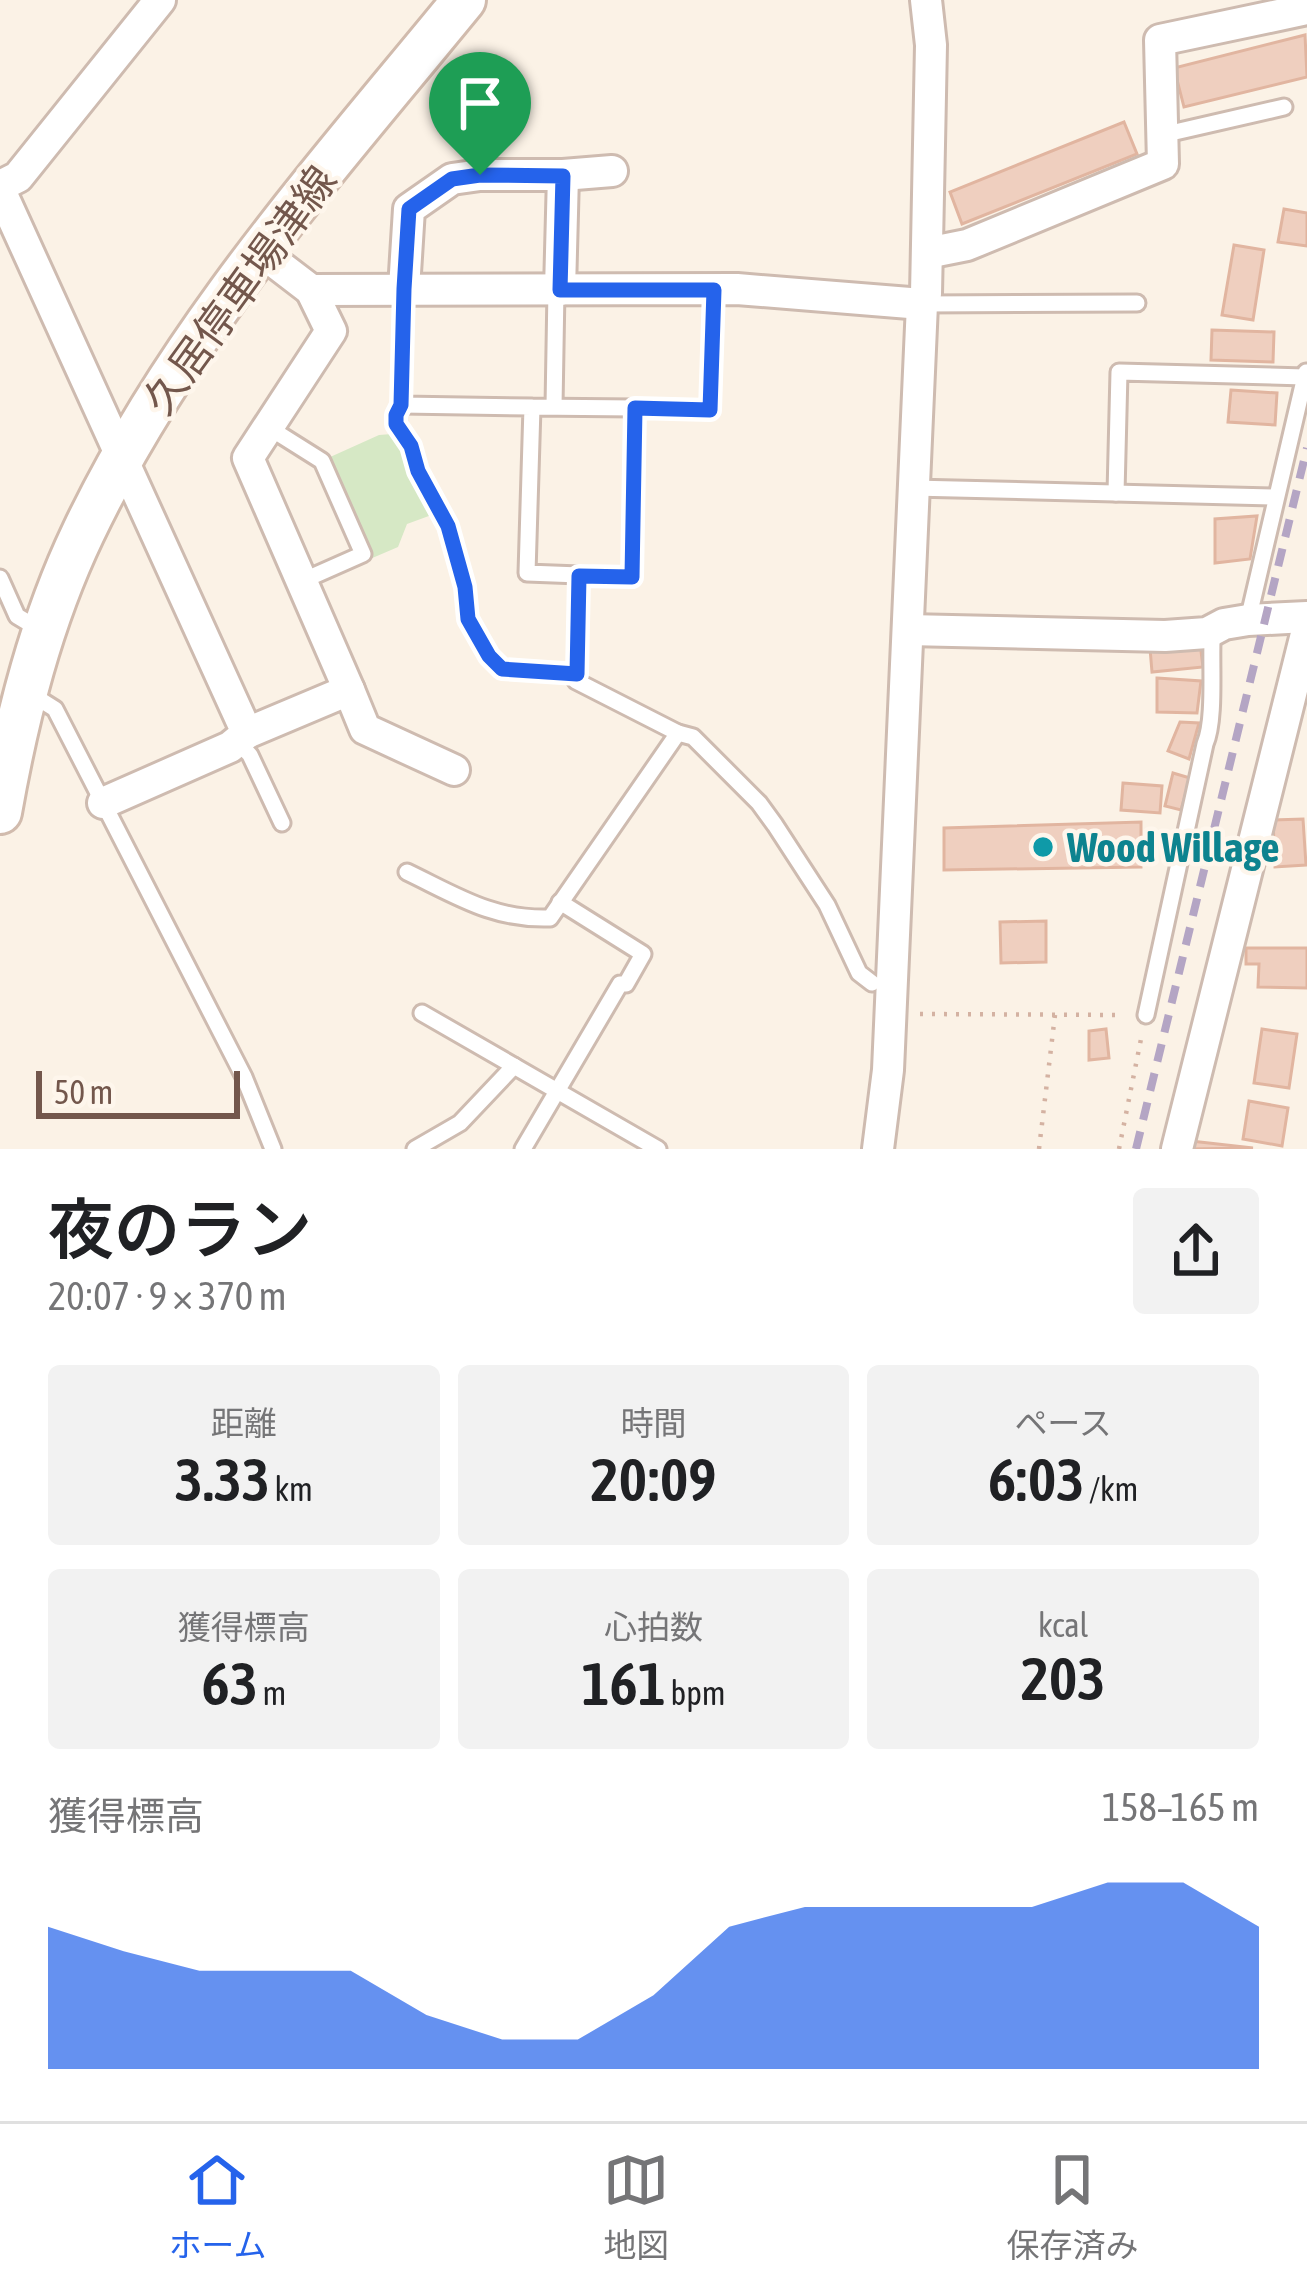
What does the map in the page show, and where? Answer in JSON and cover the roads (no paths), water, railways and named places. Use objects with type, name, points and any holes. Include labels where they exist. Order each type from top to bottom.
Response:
[{"type":"main road","name":"久居停車場津線","points":[[0,812],[14,730],[44,633],[82,536],[122,459],[180,361],[260,251],[464,0]]},
{"type":"street","points":[[160,0],[18,177],[0,188],[242,737]]},
{"type":"street","points":[[878,1149],[888,1070],[926,294],[932,45],[926,0]]},
{"type":"street","points":[[927,254],[968,245],[1163,164],[1160,40],[1307,9]]},
{"type":"street","points":[[404,289],[409,209],[452,179],[611,171]]},
{"type":"street","points":[[558,290],[563,176]]},
{"type":"street","points":[[260,251],[311,290],[331,331],[248,458],[365,729],[454,770]]},
{"type":"street","points":[[311,290],[714,290],[922,304]]},
{"type":"street","points":[[908,630],[1165,637],[1207,633],[1248,620],[1307,617]]},
{"type":"street","points":[[1177,1149],[1307,630]]},
{"type":"street","points":[[103,802],[349,690]]},
{"type":"lane","points":[[1162,134],[1285,107]]},
{"type":"lane","points":[[404,289],[401,405],[396,424],[411,446],[418,471]]},
{"type":"lane","points":[[554,406],[558,290]]},
{"type":"lane","points":[[401,405],[710,410],[714,290]]},
{"type":"lane","points":[[922,304],[1137,303]]},
{"type":"lane","points":[[1116,493],[1119,372],[1306,372],[1248,620]]},
{"type":"lane","points":[[532,407],[527,573],[632,577],[635,408]]},
{"type":"lane","points":[[268,427],[322,461],[363,554],[302,581]]},
{"type":"lane","points":[[914,488],[1276,496]]},
{"type":"lane","points":[[579,576],[576,681],[678,734],[693,737],[759,803],[827,905],[859,973],[872,982]]},
{"type":"lane","points":[[0,578],[17,616],[44,633]]},
{"type":"lane","points":[[1146,1015],[1212,728],[1212,642],[1207,633]]},
{"type":"lane","points":[[26,690],[55,709],[244,1077],[273,1149]]},
{"type":"lane","points":[[407,872],[490,912],[550,918],[678,734]]},
{"type":"lane","points":[[242,737],[282,824]]},
{"type":"lane","points":[[523,1149],[620,984],[626,983],[643,954],[560,902]]},
{"type":"lane","points":[[422,1013],[658,1149]]},
{"type":"lane","points":[[415,1149],[460,1123],[514,1066]]},
{"type":"railway","points":[[1136,1149],[1307,448]]},
{"type":"place","name":"Wood Willage","points":[[1043,847]]}]
